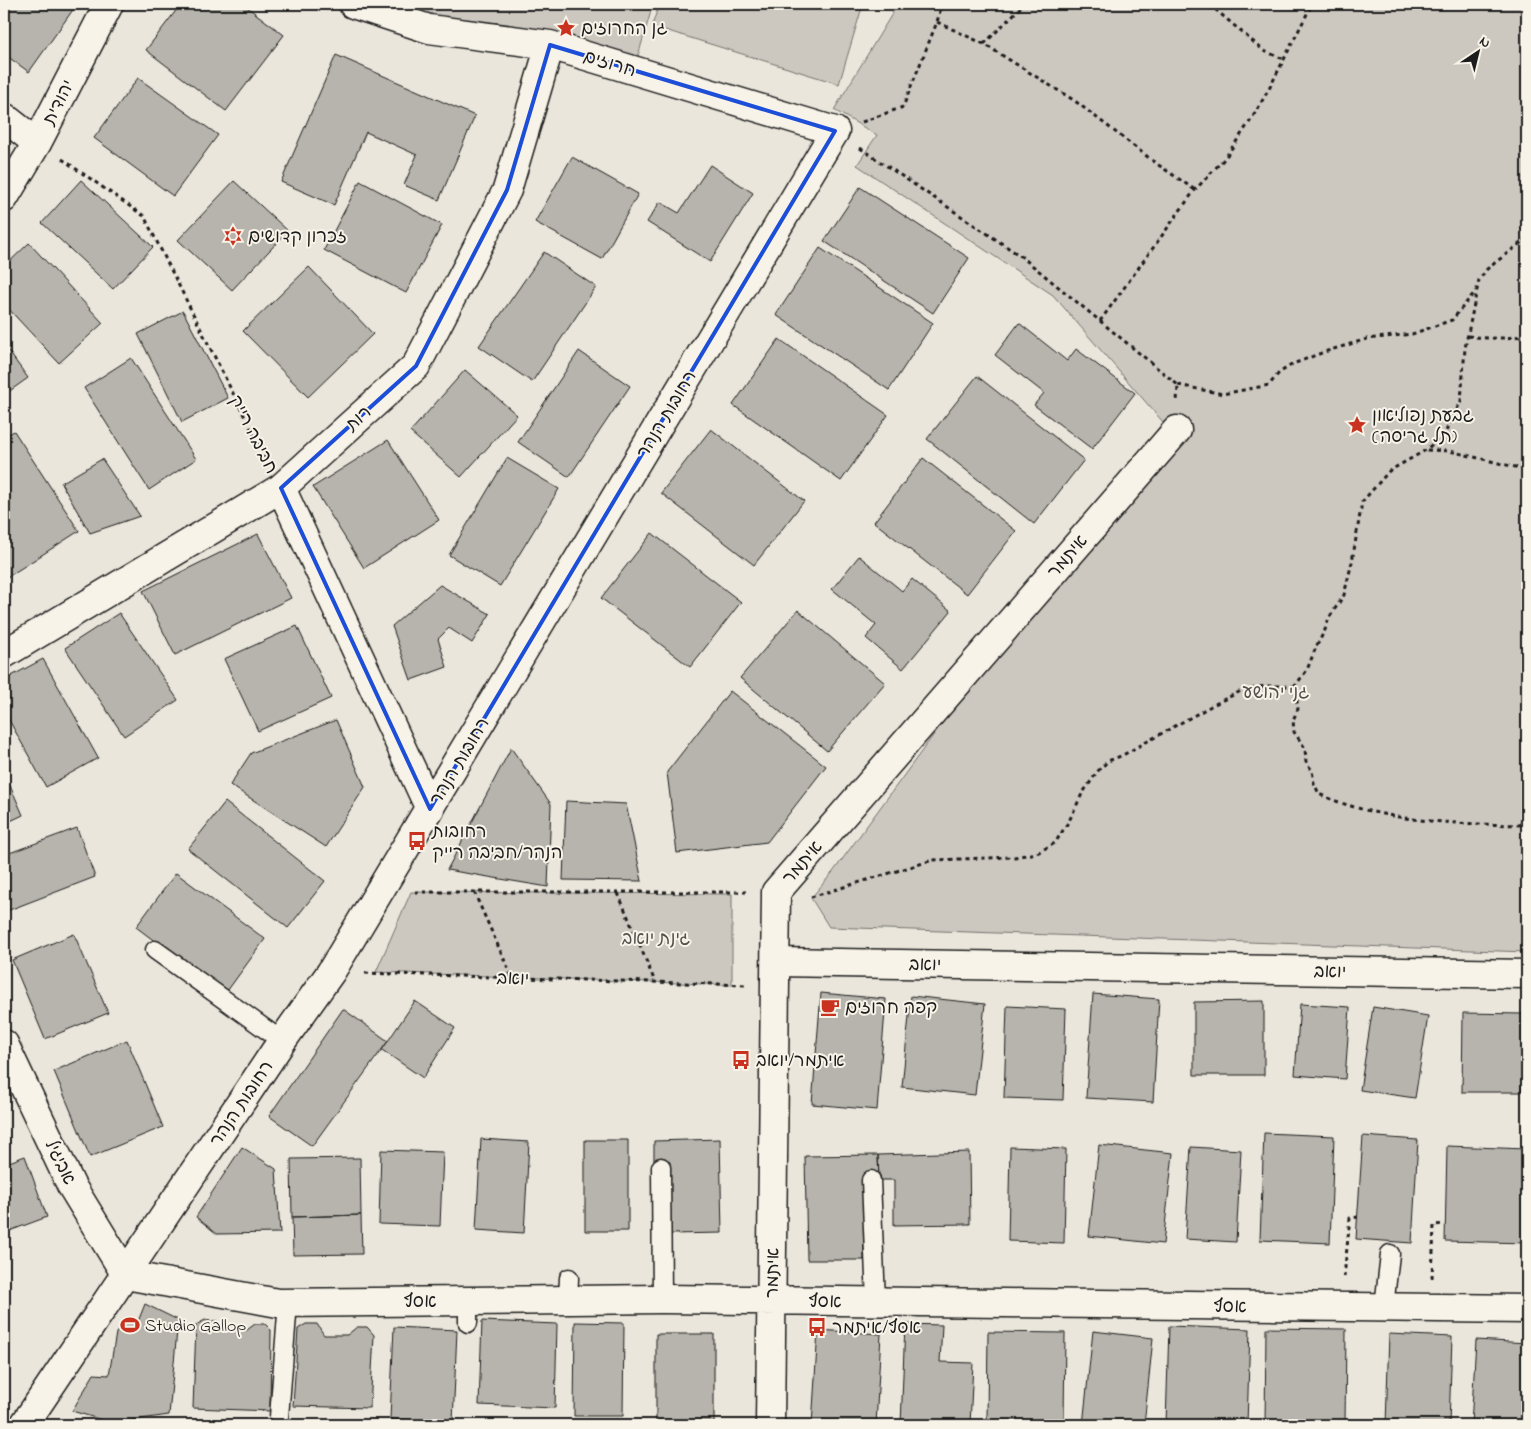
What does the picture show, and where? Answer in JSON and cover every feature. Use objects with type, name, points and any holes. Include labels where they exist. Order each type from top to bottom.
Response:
[{"type":"street","name":"יהודית","points":[[4,198],[37,142],[109,4]]},
{"type":"street","name":"חרוזים","points":[[353,4],[429,29],[550,45],[835,131]]},
{"type":"street","name":"רות","points":[[4,654],[281,488],[416,366],[507,190],[550,45]]},
{"type":"street","points":[[4,117],[37,142]]},
{"type":"street","name":"רחובות הנהר","points":[[24,1425],[282,1041],[331,972],[835,131]]},
{"type":"street","name":"איתמר","points":[[770,1425],[776,962],[785,882],[1177,430]]},
{"type":"street","name":"חביבה רייק","points":[[281,488],[430,809]]},
{"type":"street","name":"יואב","points":[[776,962],[1527,974]]},
{"type":"street","name":"אביגיל","points":[[4,1044],[71,1185],[126,1275]]},
{"type":"street","name":"אסף","points":[[126,1275],[278,1302],[468,1312],[568,1289],[662,1299],[1527,1309]]},
{"type":"lane","points":[[155,950],[282,1041]]},
{"type":"lane","points":[[661,1167],[662,1299]]},
{"type":"lane","points":[[870,1180],[876,1301]]},
{"type":"lane","points":[[1384,1307],[1390,1254]]},
{"type":"lane","points":[[279,1417],[288,1302]]},
{"type":"path","points":[[835,131],[903,107],[937,22],[942,4]]},
{"type":"path","points":[[984,44],[1024,4]]},
{"type":"path","points":[[1209,4],[1264,51],[1284,59]]},
{"type":"path","points":[[1100,321],[1195,190],[1225,158],[1246,128],[1269,89],[1312,4]]},
{"type":"path","points":[[937,22],[984,44],[1076,101],[1195,190]]},
{"type":"path","points":[[835,131],[1022,257],[1178,385],[1223,394],[1269,385],[1280,373],[1293,364],[1324,352],[1367,339],[1412,334],[1452,320],[1475,292]]},
{"type":"path","name":"חביבה רייק","points":[[37,142],[144,216],[281,488]]},
{"type":"path","points":[[1527,238],[1487,269],[1479,280],[1475,292],[1468,336],[1461,401],[1446,431],[1426,450],[1389,471],[1362,502],[1344,596],[1329,618],[1326,630],[1316,647],[1307,670],[1295,686],[1298,709],[1294,720],[1294,732],[1305,748],[1306,763],[1312,770],[1314,783],[1319,794],[1340,803],[1373,812],[1411,818],[1527,826]]},
{"type":"path","points":[[1468,336],[1486,339],[1510,339],[1527,335]]},
{"type":"path","points":[[1177,430],[1178,385]]},
{"type":"path","points":[[1426,450],[1450,451],[1527,470]]},
{"type":"path","points":[[390,875],[411,892],[618,893],[785,882],[811,898],[933,860],[1014,857],[1037,853],[1055,843],[1069,821],[1082,794],[1098,771],[1108,761],[1123,755],[1241,691],[1264,686],[1295,686]]},
{"type":"path","points":[[1521,825],[1527,794]]},
{"type":"path","points":[[474,892],[512,977]]},
{"type":"path","points":[[618,893],[655,982]]},
{"type":"path","name":"יואב","points":[[331,972],[746,986],[776,962]]},
{"type":"path","points":[[1342,1308],[1350,1218],[1358,1217]]},
{"type":"path","points":[[1431,1308],[1434,1225],[1445,1224]]},
{"type":"highlighted area","points":[[550,45],[835,131],[430,809],[281,488],[416,366],[507,190]]},
{"type":"green space","name":"גן החרוזים","points":[[387,4],[653,4],[636,63],[426,18]]},
{"type":"green space","points":[[659,4],[863,4],[839,84],[652,26]]},
{"type":"green space","name":"גני יהושע","points":[[898,4],[1527,4],[1527,952],[829,927],[811,898],[833,872],[1163,422],[1053,295],[857,165],[877,135],[834,110]]},
{"type":"green space","name":"גינת יואב","points":[[411,892],[732,894],[732,985],[376,972]]},
{"type":"building","points":[[4,4],[77,4],[29,72],[4,54]]},
{"type":"building","points":[[181,4],[243,4],[284,35],[226,111],[146,50]]},
{"type":"building","points":[[336,55],[475,116],[439,200],[404,185],[417,155],[366,132],[334,205],[281,182]]},
{"type":"building","points":[[138,78],[218,135],[173,196],[94,138]]},
{"type":"building","points":[[572,157],[638,194],[602,259],[535,222]]},
{"type":"building","points":[[710,165],[753,193],[710,262],[647,222],[660,202],[679,213]]},
{"type":"building","points":[[81,180],[153,247],[113,289],[42,223]]},
{"type":"building","name":"זכרון קדושים","points":[[234,181],[288,231],[232,290],[178,240]]},
{"type":"building","points":[[360,181],[442,225],[406,293],[324,250]]},
{"type":"building","points":[[860,187],[969,258],[933,313],[824,241]]},
{"type":"building","points":[[29,243],[103,323],[59,363],[4,304],[4,267]]},
{"type":"building","points":[[820,248],[933,323],[889,390],[776,315]]},
{"type":"building","points":[[544,252],[596,287],[532,382],[479,346]]},
{"type":"building","points":[[309,267],[373,334],[308,397],[243,331]]},
{"type":"building","points":[[183,311],[228,398],[182,422],[138,334]]},
{"type":"building","points":[[1019,323],[1067,361],[1076,349],[1135,393],[1092,449],[1034,405],[1044,393],[995,355]]},
{"type":"building","points":[[779,339],[888,415],[841,481],[733,405]]},
{"type":"building","points":[[4,345],[28,378],[4,395]]},
{"type":"building","points":[[579,351],[630,386],[569,477],[518,442]]},
{"type":"building","points":[[131,358],[196,459],[149,490],[84,388]]},
{"type":"building","points":[[465,370],[517,415],[461,477],[410,432]]},
{"type":"building","points":[[977,376],[1084,460],[1034,524],[927,439]]},
{"type":"building","points":[[711,429],[804,501],[754,565],[661,493]]},
{"type":"building","points":[[14,431],[79,531],[6,578],[4,574],[4,437]]},
{"type":"building","points":[[388,440],[439,520],[364,568],[313,487]]},
{"type":"building","points":[[507,458],[559,489],[500,586],[449,555]]},
{"type":"building","points":[[923,458],[1016,531],[967,594],[874,522]]},
{"type":"building","points":[[102,459],[140,516],[90,533],[61,483]]},
{"type":"building","points":[[652,533],[741,602],[690,667],[601,598]]},
{"type":"building","points":[[258,534],[291,598],[175,655],[143,591]]},
{"type":"building","points":[[859,556],[902,591],[912,579],[951,611],[903,669],[866,638],[876,625],[832,589]]},
{"type":"building","points":[[440,585],[490,614],[472,643],[449,628],[438,639],[447,667],[411,680],[392,626]]},
{"type":"building","points":[[798,610],[885,683],[827,751],[740,678]]},
{"type":"building","points":[[119,613],[178,700],[124,736],[65,648]]},
{"type":"building","points":[[297,626],[331,698],[258,731],[224,659]]},
{"type":"building","points":[[43,659],[98,758],[46,787],[4,711],[4,680]]},
{"type":"building","points":[[730,691],[826,766],[767,842],[677,853],[667,772]]},
{"type":"building","points":[[336,720],[365,787],[326,847],[230,785],[251,753]]},
{"type":"building","points":[[511,748],[551,804],[548,887],[447,870]]},
{"type":"building","points":[[4,772],[23,815],[4,824]]},
{"type":"building","points":[[566,801],[626,804],[642,881],[563,880]]},
{"type":"building","points":[[225,802],[325,881],[288,928],[188,849]]},
{"type":"building","points":[[77,828],[95,877],[4,912],[4,855]]},
{"type":"building","points":[[176,873],[265,939],[225,994],[136,927]]},
{"type":"building","points":[[74,934],[108,1013],[45,1039],[12,960]]},
{"type":"building","points":[[821,993],[886,999],[877,1110],[812,1104]]},
{"type":"building","points":[[1093,994],[1159,999],[1153,1102],[1086,1098]]},
{"type":"building","points":[[911,996],[985,1004],[975,1095],[902,1087]]},
{"type":"building","points":[[415,1001],[455,1028],[423,1078],[382,1050]]},
{"type":"building","points":[[1264,1001],[1264,1075],[1194,1075],[1194,1002]]},
{"type":"building","points":[[1300,1004],[1350,1007],[1345,1079],[1295,1075]]},
{"type":"building","points":[[1007,1006],[1066,1009],[1063,1100],[1004,1098]]},
{"type":"building","points":[[1373,1007],[1428,1016],[1415,1098],[1360,1090]]},
{"type":"building","points":[[343,1009],[388,1041],[312,1146],[269,1116]]},
{"type":"building","points":[[1463,1013],[1523,1014],[1522,1092],[1462,1092]]},
{"type":"building","points":[[127,1040],[163,1127],[90,1157],[54,1071]]},
{"type":"building","points":[[1264,1133],[1334,1136],[1330,1243],[1260,1240]]},
{"type":"building","points":[[1363,1136],[1418,1140],[1412,1243],[1356,1239]]},
{"type":"building","points":[[481,1139],[529,1142],[524,1233],[476,1230]]},
{"type":"building","points":[[720,1139],[722,1233],[671,1234],[670,1166],[654,1167],[654,1141]]},
{"type":"building","points":[[585,1140],[628,1140],[628,1231],[585,1231]]},
{"type":"building","points":[[1099,1145],[1173,1153],[1163,1244],[1089,1236]]},
{"type":"building","points":[[1447,1146],[1527,1149],[1527,1243],[1445,1241]]},
{"type":"building","points":[[242,1147],[276,1169],[280,1233],[217,1234],[196,1217]]},
{"type":"building","points":[[1010,1147],[1066,1149],[1064,1243],[1008,1241]]},
{"type":"building","points":[[1191,1147],[1241,1150],[1236,1242],[1185,1239]]},
{"type":"building","points":[[381,1150],[443,1152],[440,1226],[379,1224]]},
{"type":"building","points":[[969,1152],[970,1224],[894,1225],[894,1180],[879,1180],[878,1155]]},
{"type":"building","points":[[878,1155],[879,1180],[863,1181],[864,1260],[807,1260],[805,1156]]},
{"type":"building","points":[[25,1156],[47,1217],[4,1233],[4,1164]]},
{"type":"building","points":[[360,1158],[361,1215],[292,1217],[291,1159]]},
{"type":"building","points":[[361,1215],[362,1254],[293,1255],[292,1217]]},
{"type":"building","points":[[145,1304],[178,1320],[169,1415],[112,1423],[72,1411],[94,1374],[109,1375],[116,1333],[125,1321],[137,1324]]},
{"type":"building","points":[[205,1320],[217,1321],[223,1330],[247,1330],[255,1324],[265,1324],[271,1330],[270,1411],[193,1408],[196,1325]]},
{"type":"building","points":[[482,1321],[557,1324],[555,1408],[479,1405]]},
{"type":"building","points":[[575,1322],[624,1323],[623,1416],[574,1416]]},
{"type":"building","points":[[306,1324],[317,1324],[324,1335],[347,1335],[357,1327],[367,1327],[374,1335],[370,1408],[293,1406],[298,1329]]},
{"type":"building","points":[[905,1324],[942,1325],[940,1362],[973,1363],[970,1425],[901,1425]]},
{"type":"building","points":[[1169,1326],[1250,1329],[1247,1425],[1166,1425]]},
{"type":"building","points":[[394,1327],[457,1330],[453,1422],[390,1419]]},
{"type":"building","points":[[1266,1328],[1346,1329],[1345,1425],[1265,1425]]},
{"type":"building","points":[[818,1330],[881,1334],[876,1425],[812,1425]]},
{"type":"building","points":[[1093,1331],[1153,1338],[1144,1425],[1083,1425]]},
{"type":"building","points":[[988,1332],[1065,1333],[1064,1422],[987,1421]]},
{"type":"building","points":[[656,1334],[714,1334],[714,1425],[656,1425]]},
{"type":"building","points":[[1389,1334],[1452,1337],[1449,1425],[1386,1425]]},
{"type":"building","points":[[1476,1340],[1527,1343],[1527,1425],[1471,1425]]},
{"type":"place","name":"גן החרוזים","points":[[566,28]]},
{"type":"place","name":"זכרון קדושים","points":[[233,236]]},
{"type":"place","name":"גבעת נפוליאון (תל גריסה)","points":[[1357,425]]},
{"type":"place","name":"רחובות הנהר/חביבה רייק","points":[[417,841]]},
{"type":"place","name":"קפה חרוזים","points":[[830,1007]]},
{"type":"place","name":"איתמר/יואב","points":[[741,1060]]},
{"type":"place","name":"Studio Gallop","points":[[130,1325]]},
{"type":"place","name":"אסף/איתמר","points":[[817,1327]]}]
